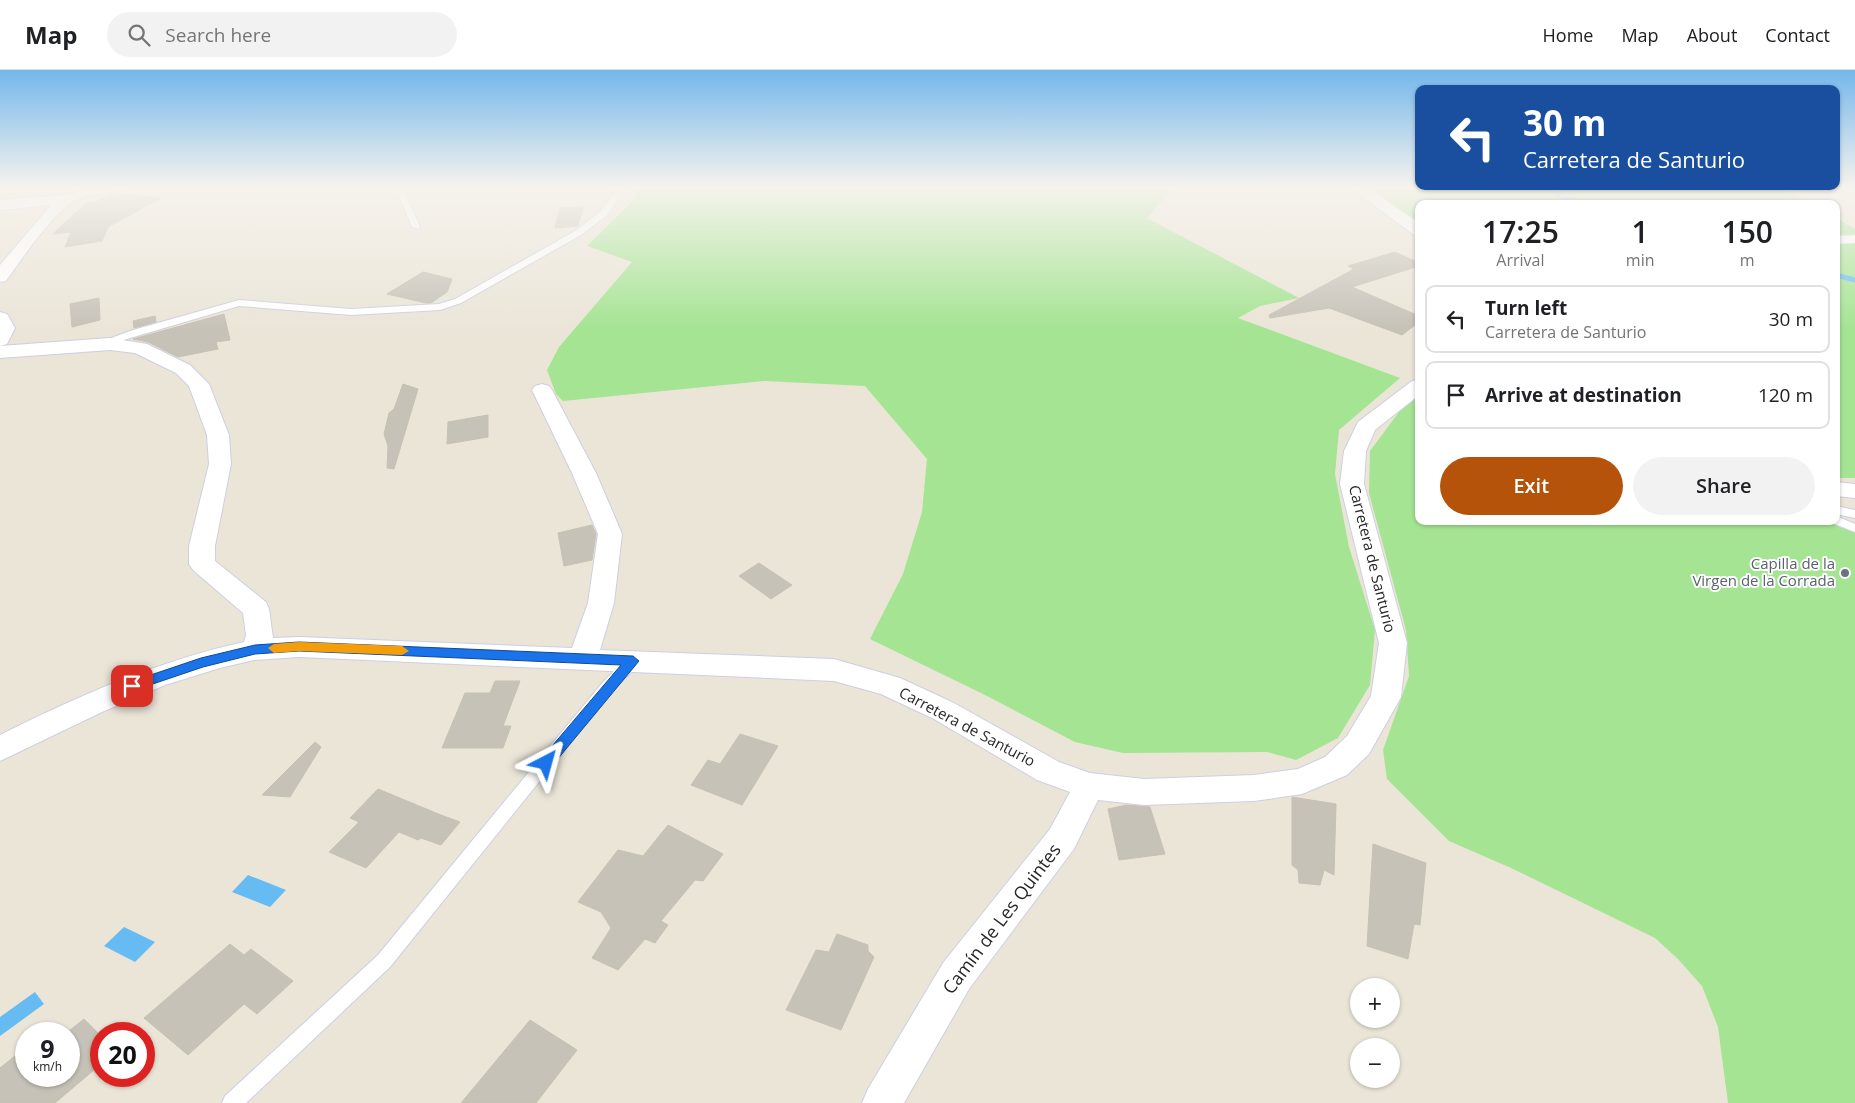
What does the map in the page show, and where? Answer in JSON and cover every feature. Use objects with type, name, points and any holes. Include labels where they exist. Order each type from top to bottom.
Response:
[{"type":"street","points":[[0,277],[13,257],[34,234]]},
{"type":"street","points":[[1840,240],[1855,239]]},
{"type":"street","points":[[0,318],[5,328],[0,340]]},
{"type":"street","points":[[0,352],[110,344],[140,348],[183,369],[199,384],[218,435],[220,464],[202,546],[202,564],[256,609],[260,635],[255,650]]},
{"type":"street","name":"Carretera de Santurio","points":[[0,749],[86,705],[147,680],[201,663],[255,650],[299,646],[834,670],[890,686],[944,712],[1048,771],[1090,786],[1144,792],[1254,788],[1302,781],[1336,766],[1358,745],[1386,697],[1393,643],[1352,484],[1355,451],[1366,427],[1415,387]]},
{"type":"street","points":[[542,390],[584,473],[610,534],[601,603],[583,658]]},
{"type":"street","points":[[1840,489],[1855,491]]},
{"type":"street","name":"Camín de Les Quintes","points":[[882,1103],[956,976],[1062,839],[1090,786]]},
{"type":"lane","points":[[98,345],[136,332],[239,303],[351,312],[449,304],[458,301],[576,234]]},
{"type":"lane","points":[[1840,511],[1855,514]]},
{"type":"lane","points":[[1840,522],[1855,528]]},
{"type":"lane","points":[[232,1103],[384,961],[608,686],[633,661]]},
{"type":"green space","points":[[599,234],[1178,234],[1299,298],[1260,306],[1238,318],[1400,378],[1339,430],[1335,474],[1349,547],[1375,630],[1370,685],[1338,738],[1296,760],[1267,752],[1123,753],[1075,742],[985,695],[870,639],[903,574],[922,512],[927,459],[865,386],[765,381],[563,401],[556,394],[547,370],[559,347],[632,262],[587,246]]},
{"type":"green space","points":[[1840,234],[1855,234],[1855,478],[1840,478]]},
{"type":"green space","points":[[1415,399],[1415,525],[1836,525],[1855,533],[1855,1103],[1728,1103],[1718,1027],[1702,986],[1678,959],[1655,938],[1511,868],[1449,841],[1387,779],[1383,750],[1409,676],[1406,630],[1369,493],[1370,451],[1399,412]]},
{"type":"water","points":[[248,875],[286,890],[270,907],[232,892]]},
{"type":"water","points":[[124,927],[155,942],[135,962],[104,946]]},
{"type":"water","points":[[35,992],[44,1004],[19,1022],[15,1022],[15,1025],[0,1036],[0,1017]]},
{"type":"building","points":[[70,234],[105,234],[102,241],[65,247]]},
{"type":"building","points":[[1395,252],[1415,261],[1415,267],[1352,287],[1415,314],[1415,325],[1402,335],[1329,308],[1270,318],[1269,315],[1354,269],[1348,266]]},
{"type":"building","points":[[423,272],[452,279],[447,292],[431,303],[387,294]]},
{"type":"building","points":[[99,298],[100,320],[72,327],[70,304]]},
{"type":"building","points":[[224,314],[230,340],[216,342],[218,349],[178,357],[148,342],[133,339]]},
{"type":"building","points":[[155,316],[156,322],[134,328],[133,321]]},
{"type":"building","points":[[403,384],[418,389],[394,469],[387,468],[388,446],[384,434],[389,413],[394,409]]},
{"type":"building","points":[[488,415],[488,437],[447,444],[448,422]]},
{"type":"building","points":[[592,525],[596,534],[592,560],[564,566],[558,533]]},
{"type":"building","points":[[759,563],[792,585],[771,599],[739,576]]},
{"type":"building","points":[[495,681],[520,681],[503,726],[511,726],[503,748],[442,748],[465,693],[490,693]]},
{"type":"building","points":[[740,734],[778,746],[742,805],[691,785],[708,760],[720,764]]},
{"type":"building","points":[[315,742],[321,747],[290,797],[262,795]]},
{"type":"building","points":[[378,789],[460,822],[441,845],[421,838],[418,840],[399,832],[366,868],[329,852],[359,822],[350,818]]},
{"type":"building","points":[[1292,797],[1336,804],[1334,875],[1324,870],[1320,885],[1299,883],[1298,870],[1292,865]]},
{"type":"building","points":[[1127,805],[1150,807],[1165,854],[1119,860],[1108,809]]},
{"type":"building","points":[[668,825],[723,854],[703,881],[695,880],[661,921],[668,925],[655,943],[645,939],[618,970],[592,958],[611,928],[601,912],[578,902],[618,850],[643,856]]},
{"type":"building","points":[[1373,844],[1426,863],[1420,925],[1414,924],[1408,959],[1367,946]]},
{"type":"building","points":[[837,934],[868,945],[868,951],[874,957],[841,1030],[786,1010],[816,950],[829,952]]},
{"type":"building","points":[[230,944],[244,955],[251,949],[293,981],[257,1014],[244,1004],[188,1055],[155,1027],[155,1022],[149,1022],[144,1018]]},
{"type":"building","points":[[84,1019],[90,1025],[90,1073],[80,1082],[80,1022]]},
{"type":"building","points":[[530,1020],[577,1050],[536,1103],[461,1103]]},
{"type":"building","points":[[15,1056],[15,1087],[74,1087],[55,1103],[0,1103],[0,1068]]},
{"type":"waterway","points":[[1840,276],[1855,280]]},
{"type":"slow traffic","points":[[274,648],[299,646],[402,651]]},
{"type":"place","name":"Capilla de la Virgen de la Corrada","points":[[1845,573]]},
{"type":"route","points":[[132,686],[201,663],[255,650],[299,646],[633,661],[608,686],[546,763]]}]
